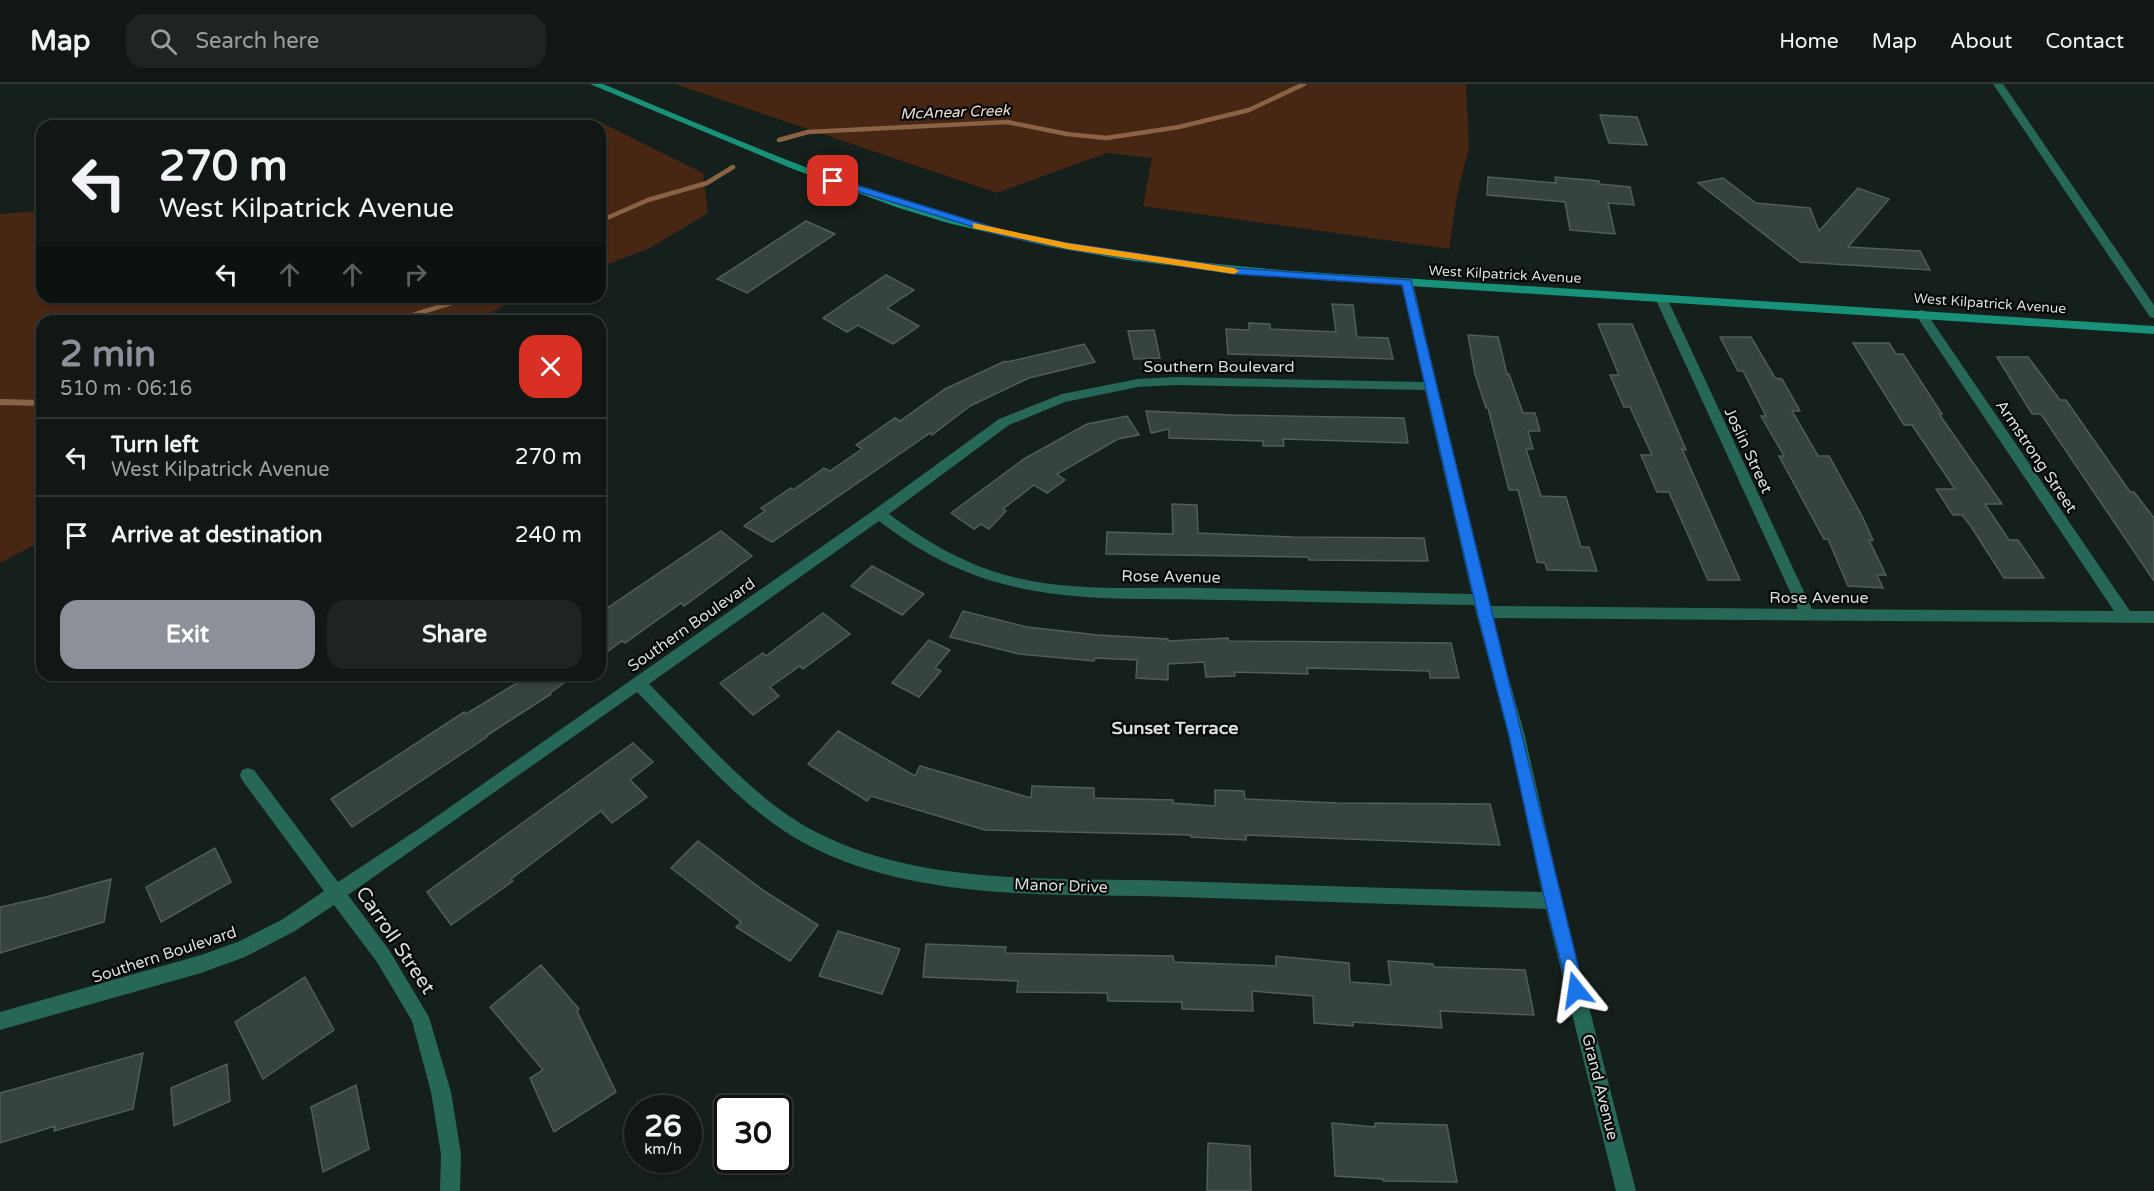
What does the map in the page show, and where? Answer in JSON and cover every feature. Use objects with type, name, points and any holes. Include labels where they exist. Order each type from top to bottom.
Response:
[{"type":"main road","name":"West Kilpatrick Avenue","points":[[595,84],[833,181],[1003,233],[1143,259],[1235,271],[2154,330]]},
{"type":"street","points":[[1998,84],[2154,314]]},
{"type":"street","name":"Grand Avenue","points":[[1407,283],[1482,606],[1516,736],[1553,901],[1626,1191]]},
{"type":"street","name":"Joslin Street","points":[[1661,298],[1808,615]]},
{"type":"street","name":"Armstrong Street","points":[[1921,314],[2126,617]]},
{"type":"street","name":"Southern Boulevard","points":[[0,1020],[158,977],[245,948],[289,925],[879,514],[1004,422],[1034,408],[1070,396],[1138,383],[1177,381],[1432,386]]},
{"type":"street","name":"Rose Avenue","points":[[879,514],[907,535],[946,557],[972,569],[1033,587],[1482,606],[1808,615],[2154,617]]},
{"type":"street","name":"Manor Drive","points":[[638,683],[755,800],[777,817],[831,848],[895,871],[937,879],[990,883],[1553,901]]},
{"type":"street","name":"Carroll Street","points":[[248,776],[338,893],[383,956],[420,1017],[441,1092],[451,1154],[450,1191]]},
{"type":"shaded area","points":[[675,84],[1466,84],[1469,147],[1457,195],[1449,249],[1143,206],[1152,158],[1107,153],[997,193]]},
{"type":"shaded area","points":[[606,125],[703,173],[708,213],[650,248],[606,265]]},
{"type":"shaded area","points":[[36,211],[36,303],[509,303],[486,315],[36,315],[36,544],[0,563],[0,214]]},
{"type":"building","points":[[1600,115],[1637,117],[1647,145],[1609,143]]},
{"type":"building","points":[[1488,177],[1556,183],[1555,177],[1599,181],[1599,184],[1630,187],[1634,205],[1608,203],[1615,234],[1570,230],[1565,202],[1487,195]]},
{"type":"building","points":[[1723,178],[1756,203],[1810,208],[1819,231],[1858,188],[1889,199],[1848,247],[1920,251],[1930,270],[1800,262],[1698,183]]},
{"type":"building","points":[[806,221],[835,234],[747,293],[717,279]]},
{"type":"building","points":[[886,275],[914,290],[887,308],[919,326],[893,344],[858,325],[847,332],[823,318]]},
{"type":"building","points":[[1332,304],[1353,305],[1357,337],[1388,338],[1393,359],[1228,354],[1226,329],[1249,330],[1249,323],[1270,324],[1270,329],[1336,332]]},
{"type":"building","points":[[1598,324],[1632,324],[1686,450],[1682,449],[1740,580],[1708,580],[1669,492],[1657,492],[1641,455],[1652,455],[1630,407],[1624,407],[1610,375],[1619,375]]},
{"type":"building","points":[[1154,330],[1160,358],[1134,359],[1128,331]]},
{"type":"building","points":[[1468,335],[1498,337],[1507,374],[1509,374],[1523,413],[1535,413],[1540,431],[1528,431],[1533,449],[1526,449],[1541,496],[1566,497],[1581,547],[1589,547],[1597,571],[1547,570],[1545,563],[1537,562],[1518,490],[1509,490],[1488,408],[1486,408],[1475,374]]},
{"type":"building","points":[[1720,337],[1751,337],[1775,378],[1782,379],[1800,411],[1792,411],[1818,456],[1829,456],[1862,516],[1873,540],[1869,540],[1886,575],[1877,575],[1883,588],[1848,586],[1828,539],[1824,539],[1779,456],[1784,456],[1761,416],[1766,416],[1743,371],[1738,371]]},
{"type":"building","points":[[1853,343],[1889,343],[1896,354],[1903,354],[1942,414],[1939,414],[2002,504],[1985,504],[2009,540],[2018,540],[2044,578],[2004,578],[1970,525],[1962,515],[1953,515],[1936,489],[1955,489],[1912,425],[1904,425]]},
{"type":"building","points":[[1084,344],[1095,362],[1029,378],[970,406],[932,435],[930,433],[772,542],[744,526],[765,511],[761,508],[791,488],[793,490],[824,468],[830,471],[862,449],[856,445],[895,418],[900,421],[945,389],[1005,361]]},
{"type":"building","points":[[1997,357],[2028,357],[2060,400],[2066,400],[2130,492],[2134,492],[2154,518],[2154,581],[2041,414],[2032,414]]},
{"type":"building","points":[[1146,411],[1404,418],[1408,443],[1283,439],[1284,446],[1263,446],[1263,441],[1169,438],[1169,429],[1151,433]]},
{"type":"building","points":[[1127,416],[1139,435],[1118,439],[1057,474],[1065,480],[1047,493],[1034,485],[1003,509],[1006,511],[989,529],[981,524],[974,529],[951,513],[1024,459],[1087,424]]},
{"type":"building","points":[[1172,504],[1197,505],[1198,533],[1292,537],[1424,538],[1428,561],[1106,554],[1107,532],[1173,534]]},
{"type":"building","points":[[721,531],[752,556],[684,606],[681,603],[625,643],[622,641],[606,653],[606,609]]},
{"type":"building","points":[[872,566],[924,594],[902,615],[851,586]]},
{"type":"building","points":[[963,611],[1027,627],[1098,635],[1168,639],[1168,641],[1228,638],[1229,641],[1451,643],[1459,678],[1430,678],[1429,671],[1307,668],[1308,674],[1234,672],[1235,676],[1206,677],[1204,662],[1168,664],[1168,680],[1136,678],[1137,660],[1095,658],[1094,661],[1019,654],[950,637]]},
{"type":"building","points":[[823,613],[850,634],[803,669],[800,666],[770,687],[779,696],[753,715],[720,683],[763,653],[766,656]]},
{"type":"building","points":[[929,640],[950,650],[935,668],[941,671],[919,697],[892,683]]},
{"type":"building","points":[[520,681],[567,681],[551,694],[352,827],[331,799],[464,712],[466,714]]},
{"type":"building","points":[[838,731],[915,776],[920,766],[1031,798],[1032,786],[1094,788],[1094,798],[1173,800],[1173,803],[1215,806],[1215,790],[1244,791],[1245,799],[1336,803],[1490,804],[1500,845],[1246,835],[1246,840],[1191,837],[1191,835],[985,830],[871,796],[867,801],[808,764]]},
{"type":"building","points":[[633,743],[653,762],[630,780],[647,797],[612,823],[601,811],[511,879],[513,881],[451,925],[427,892]]},
{"type":"building","points":[[698,841],[764,891],[818,925],[790,961],[736,927],[741,922],[671,868]]},
{"type":"building","points":[[215,848],[231,882],[161,922],[146,887]]},
{"type":"building","points":[[111,879],[104,922],[0,953],[0,907]]},
{"type":"building","points":[[838,931],[900,949],[882,994],[819,976]]},
{"type":"building","points":[[926,944],[1006,947],[1005,953],[1173,956],[1174,962],[1276,966],[1276,956],[1349,963],[1350,982],[1391,985],[1388,961],[1433,964],[1434,967],[1525,970],[1534,1015],[1440,1011],[1442,1028],[1353,1022],[1353,1026],[1314,1023],[1313,996],[1252,991],[1253,1011],[1182,1009],[1182,1002],[1108,1001],[1107,993],[1017,992],[1018,981],[923,977]]},
{"type":"building","points":[[541,965],[579,1009],[577,1011],[616,1092],[554,1132],[530,1078],[543,1070],[490,1007]]},
{"type":"building","points":[[305,977],[334,1030],[263,1079],[235,1022]]},
{"type":"building","points":[[143,1053],[133,1109],[54,1131],[55,1126],[0,1143],[0,1093]]},
{"type":"building","points":[[227,1064],[230,1101],[174,1126],[171,1088]]},
{"type":"building","points":[[356,1085],[369,1149],[323,1172],[311,1107]]},
{"type":"building","points":[[1332,1123],[1375,1127],[1375,1123],[1447,1125],[1457,1182],[1383,1181],[1383,1179],[1335,1176]]},
{"type":"building","points":[[1208,1143],[1250,1146],[1251,1191],[1207,1191]]},
{"type":"waterway","name":"McAnear Creek","points":[[779,140],[808,132],[1007,122],[1067,134],[1106,138],[1179,127],[1249,110],[1304,84]]},
{"type":"waterway","name":"McAnear Creek","points":[[606,218],[648,200],[707,183],[733,167]]},
{"type":"waterway","name":"McAnear Creek","points":[[413,315],[451,303]]},
{"type":"waterway","name":"McAnear Creek","points":[[0,402],[36,403]]},
{"type":"slow traffic","points":[[976,226],[1067,246],[1234,271]]},
{"type":"district","name":"Sunset Terrace","points":[[1175,728]]},
{"type":"route","points":[[833,181],[931,213],[1003,233],[1067,246],[1235,271],[1407,283],[1483,612],[1516,736],[1553,901],[1576,990]]}]
